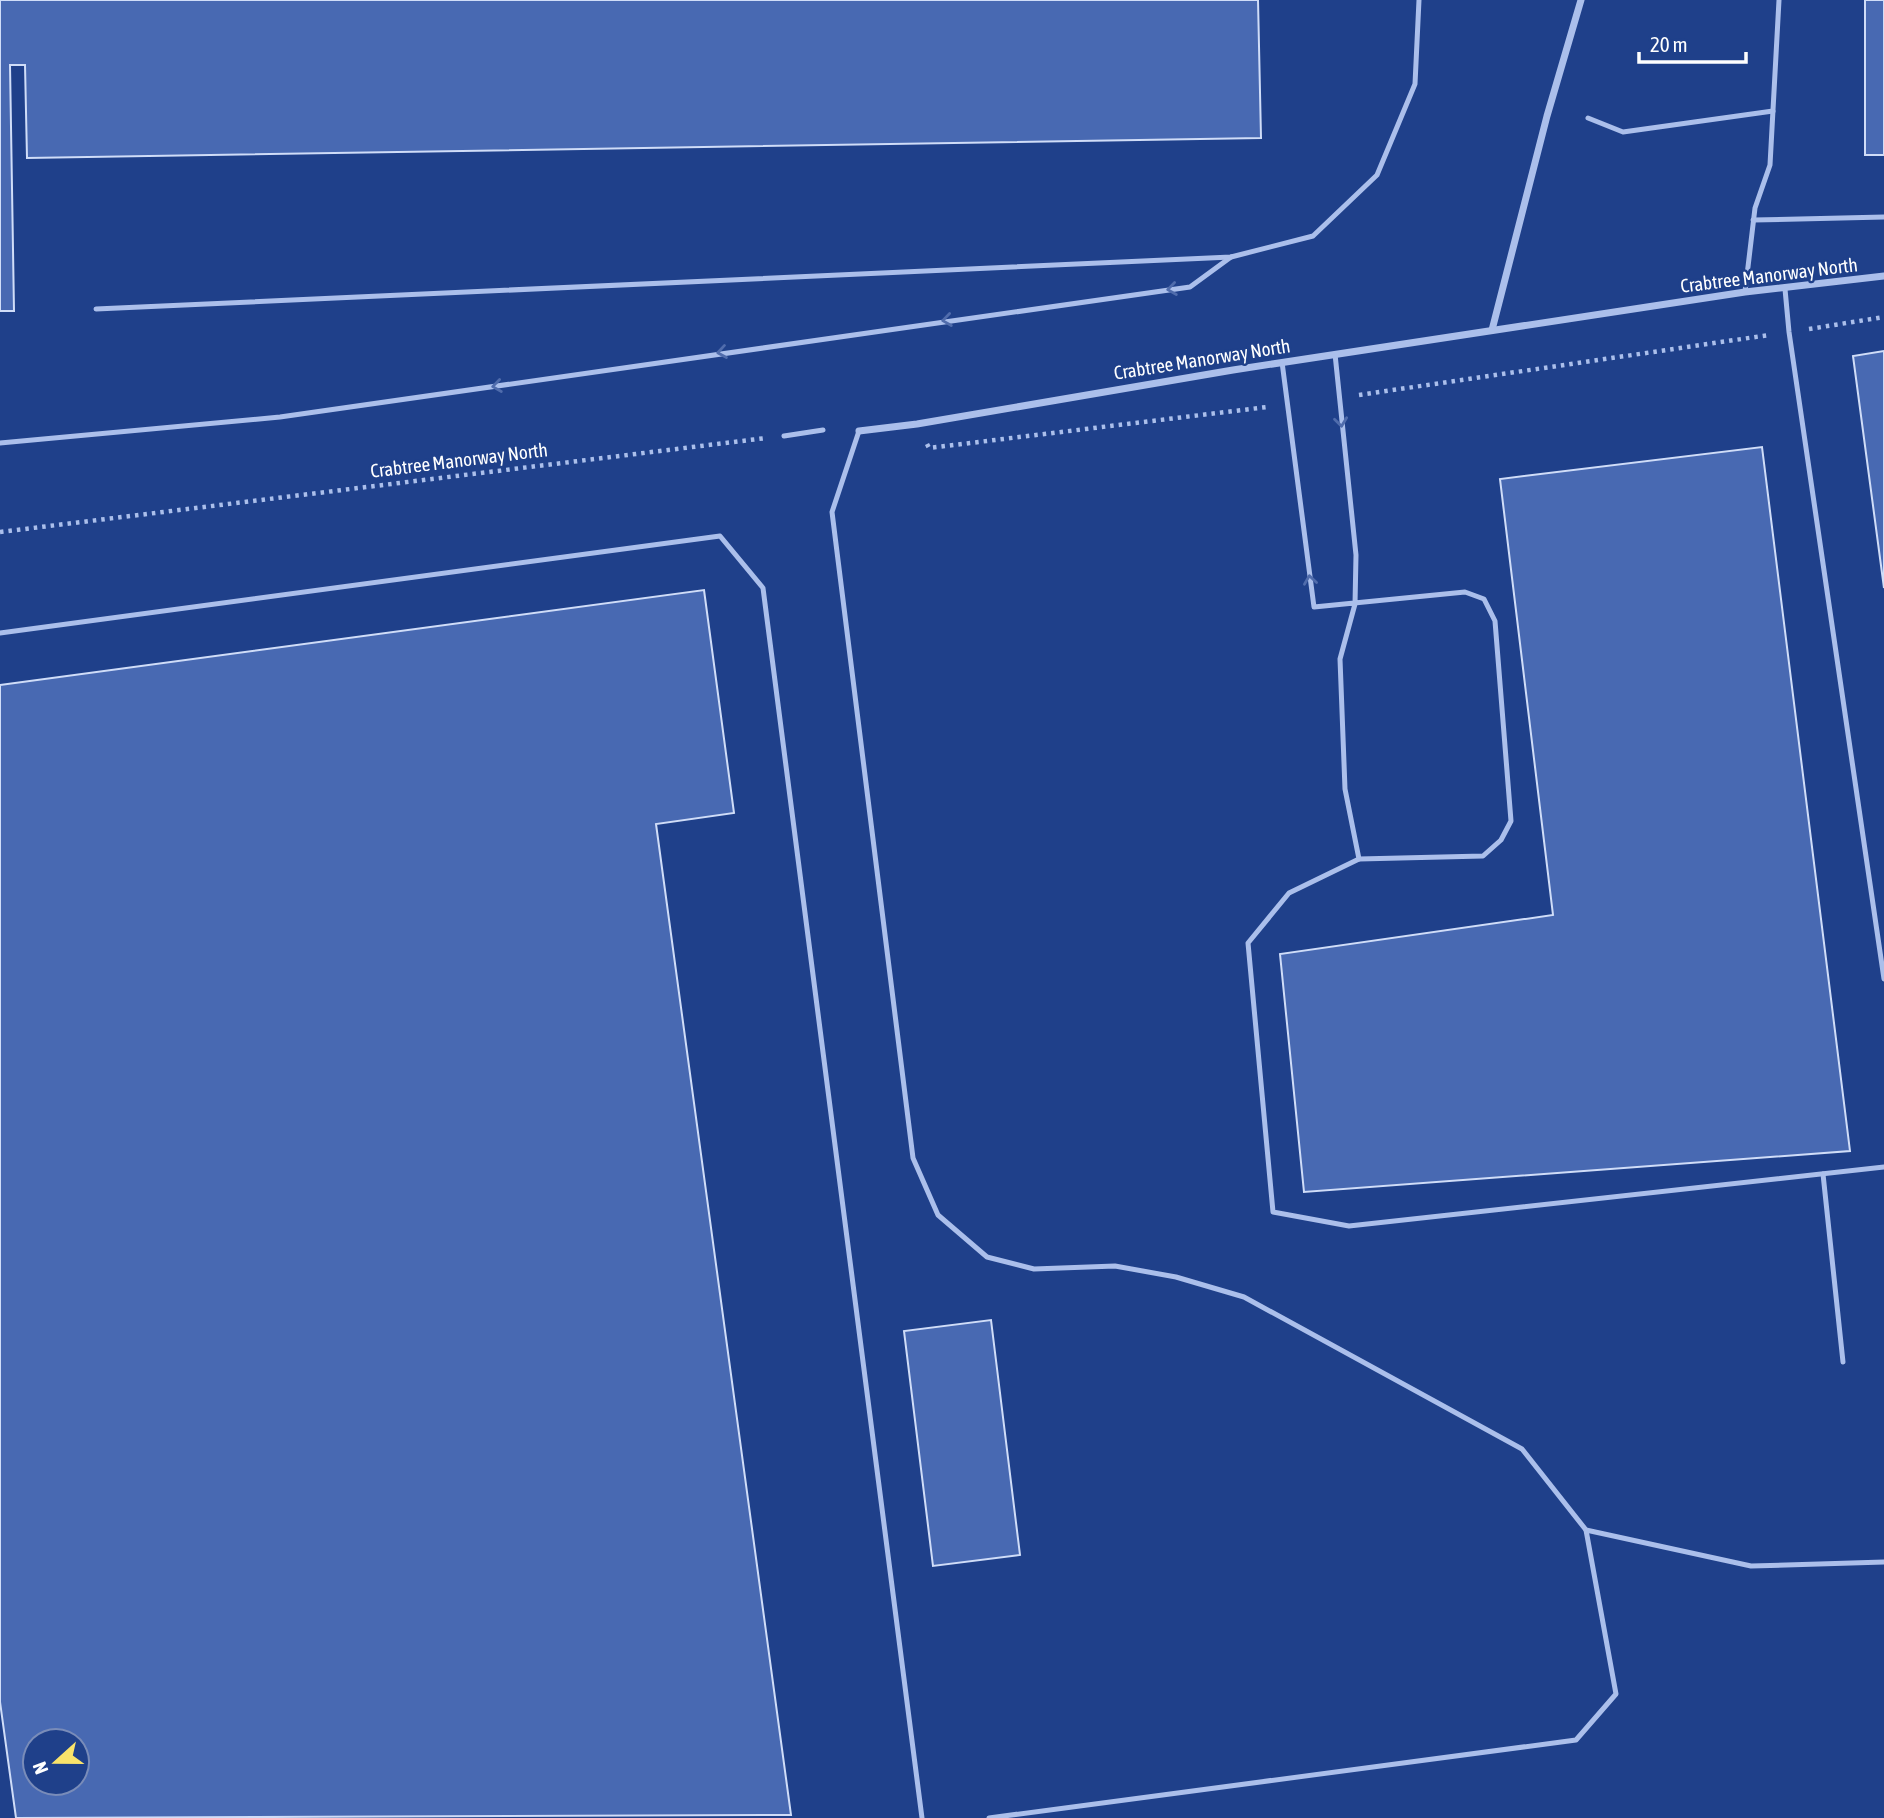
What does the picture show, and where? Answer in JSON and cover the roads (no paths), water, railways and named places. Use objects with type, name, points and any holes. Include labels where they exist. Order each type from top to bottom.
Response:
[{"type":"street","points":[[1492,330],[1544,128],[1581,0]]},
{"type":"street","name":"Crabtree Manorway North","points":[[859,431],[917,424],[1282,362],[1492,330],[1745,292],[1884,276]]},
{"type":"lane","points":[[96,309],[1231,257],[1312,236],[1377,175],[1415,84],[1419,0]]},
{"type":"lane","points":[[1745,292],[1753,220],[1770,165],[1779,0]]},
{"type":"lane","points":[[1588,118],[1623,132],[1773,111]]},
{"type":"lane","points":[[1753,220],[1884,217]]},
{"type":"lane","points":[[0,443],[216,425],[1190,287],[1231,257]]},
{"type":"lane","points":[[1786,289],[1789,332],[1884,979]]},
{"type":"lane","points":[[1335,354],[1356,555],[1354,604],[1340,659],[1345,789],[1359,859]]},
{"type":"lane","points":[[1282,362],[1314,607],[1465,593],[1484,599],[1495,621],[1511,821],[1501,840],[1483,856],[1359,859],[1289,894],[1248,943],[1273,1212],[1349,1226],[1884,1167]]},
{"type":"lane","points":[[783,436],[823,430]]},
{"type":"lane","points":[[859,431],[832,512],[913,1158],[938,1215],[987,1257],[1034,1269],[1115,1266],[1176,1277],[1244,1297],[1522,1449],[1586,1530],[1616,1694],[1576,1740],[989,1818]]},
{"type":"lane","points":[[0,633],[720,536],[763,588],[922,1818]]},
{"type":"lane","points":[[1823,1174],[1843,1362]]},
{"type":"lane","points":[[1586,1530],[1751,1566],[1884,1562]]}]
